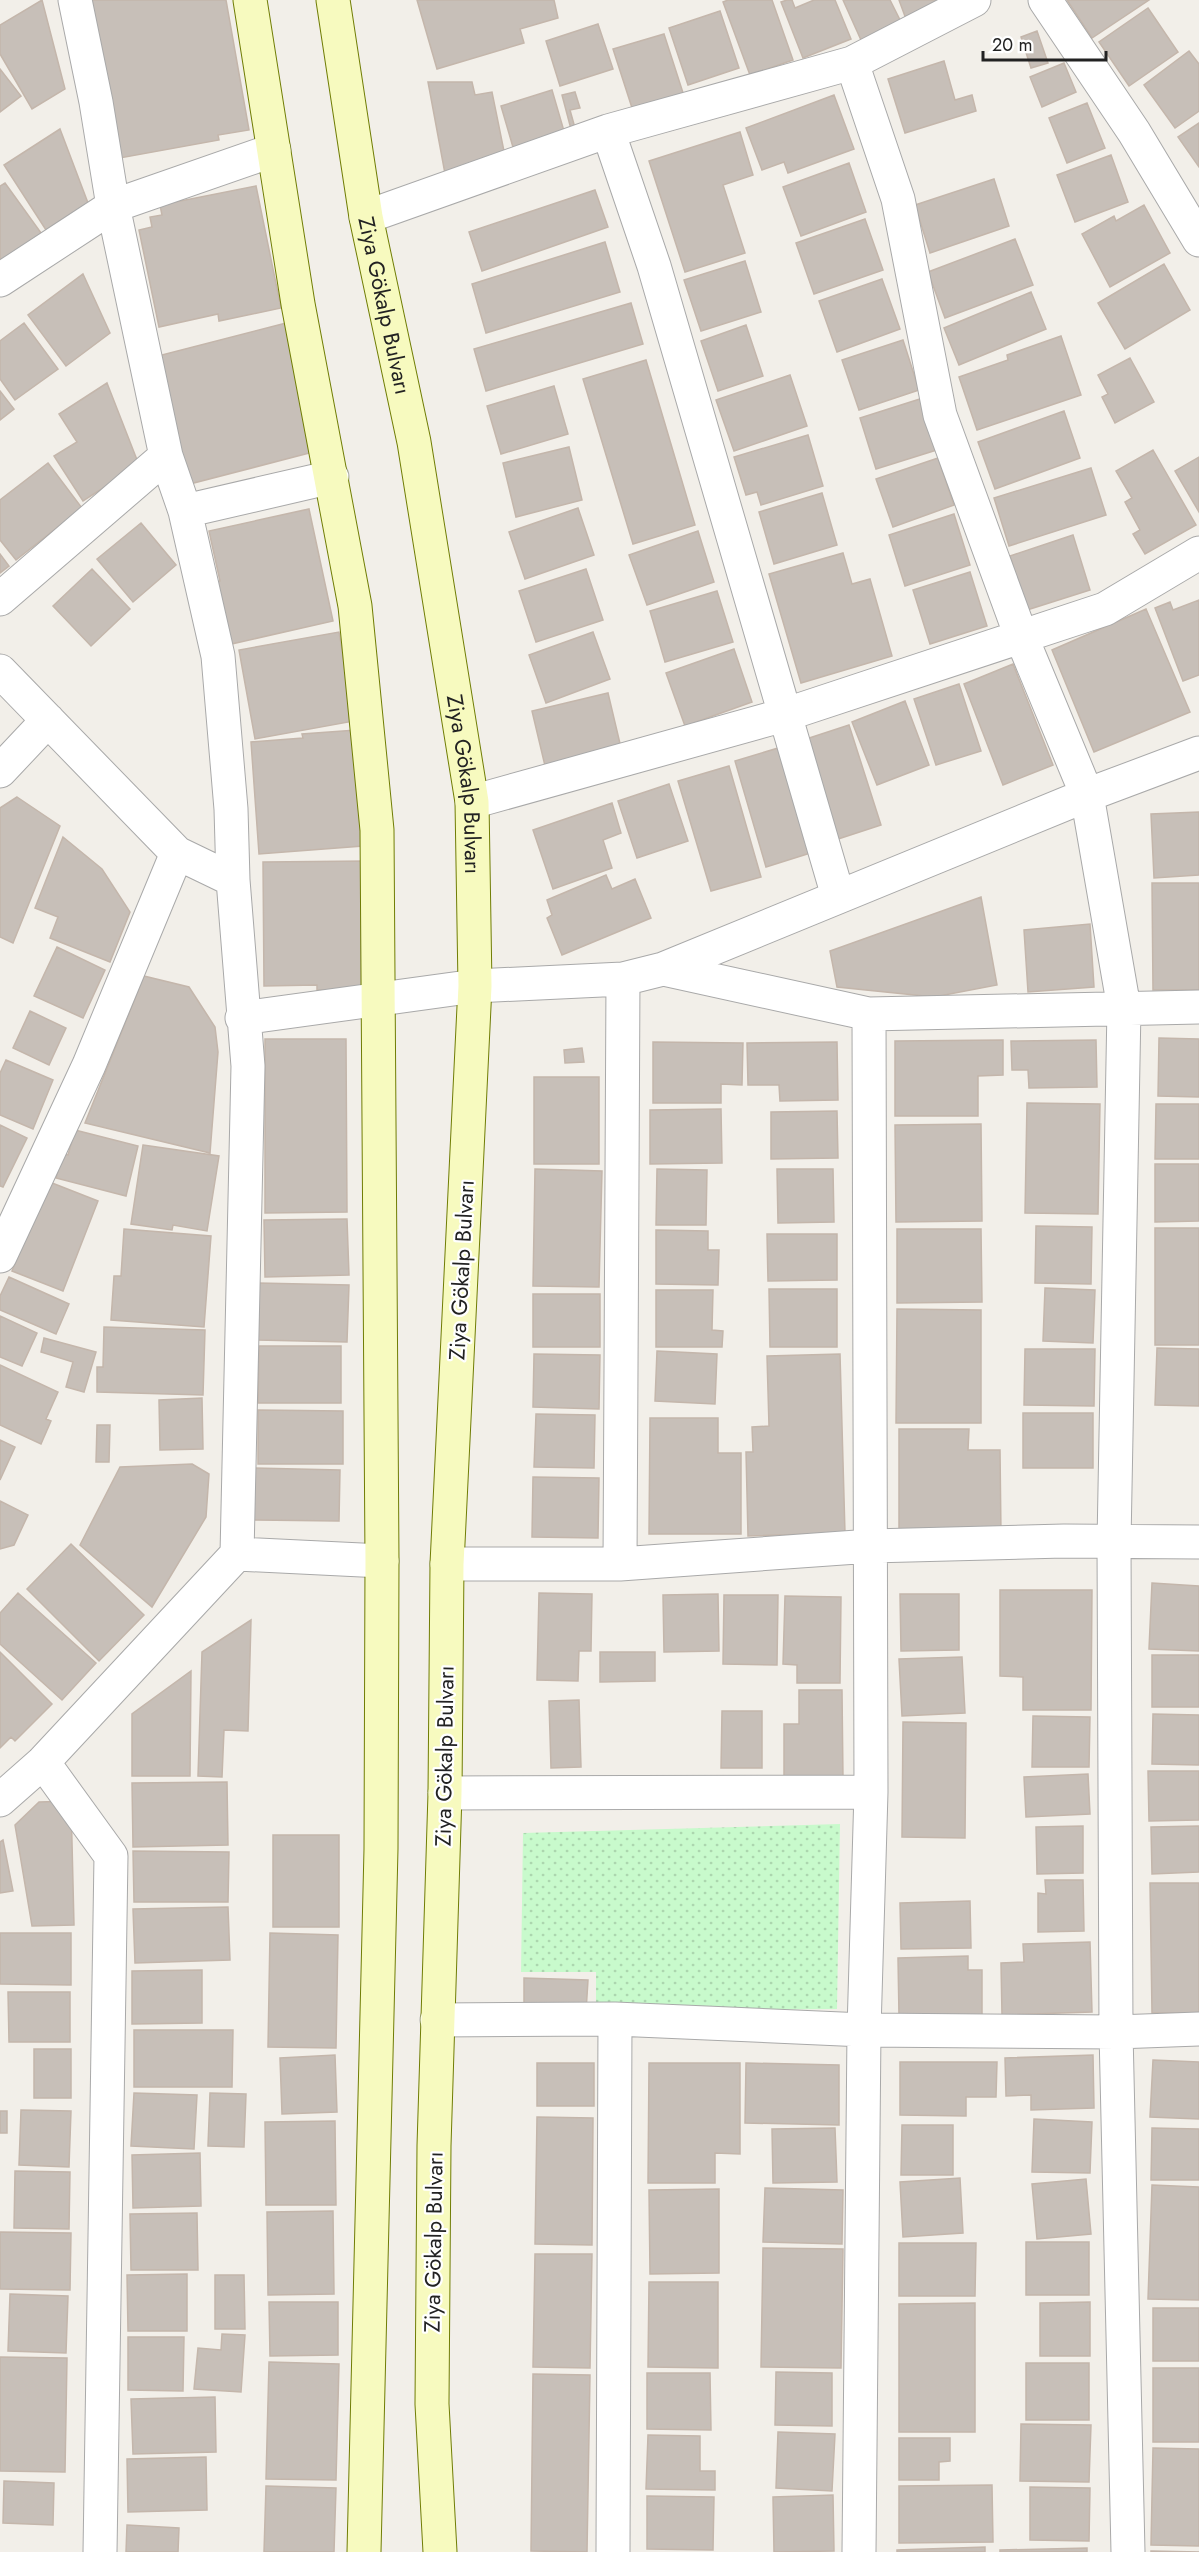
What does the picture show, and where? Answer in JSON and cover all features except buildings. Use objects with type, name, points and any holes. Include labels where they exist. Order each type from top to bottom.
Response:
[{"type":"main road","points":[[250,0],[297,304],[355,606],[376,830],[382,1561],[381,1849],[364,2552]]},
{"type":"main road","name":"Ziya Gökalp Bulvarı","points":[[333,0],[366,217],[414,442],[472,802],[475,986],[447,1564],[445,1792],[437,2020],[432,2404],[440,2552]]},
{"type":"street","points":[[0,1800],[43,1762],[237,1554],[248,1066],[242,1018],[231,809],[218,656],[185,512],[166,456],[113,206],[96,102],[75,0]]},
{"type":"street","points":[[366,217],[608,131],[852,63],[974,0]]},
{"type":"street","points":[[1044,0],[1134,132],[1199,240]]},
{"type":"street","points":[[852,63],[898,199],[940,415],[1021,636],[1087,795],[1124,1008],[1114,1542],[1116,2032],[1128,2552]]},
{"type":"street","points":[[608,131],[654,266],[838,896]]},
{"type":"street","points":[[0,280],[113,206],[274,150]]},
{"type":"street","points":[[0,599],[166,456]]},
{"type":"street","points":[[185,512],[332,477]]},
{"type":"street","points":[[472,802],[784,715],[1105,609],[1199,553]]},
{"type":"street","points":[[0,671],[177,853],[233,880]]},
{"type":"street","points":[[0,771],[48,720]]},
{"type":"street","points":[[242,1018],[475,986],[622,979],[663,969],[1087,795],[1199,753]]},
{"type":"street","points":[[0,1256],[89,1065],[177,853]]},
{"type":"street","points":[[663,969],[869,1014],[1199,1007]]},
{"type":"street","points":[[620,1564],[622,979]]},
{"type":"street","points":[[859,2552],[864,2030],[871,1792],[869,1014]]},
{"type":"street","points":[[447,1564],[620,1564],[871,1546],[1199,1542]]},
{"type":"street","points":[[237,1554],[382,1561]]},
{"type":"street","points":[[43,1762],[111,1856],[100,2552]]},
{"type":"street","points":[[445,1792],[871,1792]]},
{"type":"street","points":[[437,2020],[615,2019],[864,2030],[1116,2032],[1199,2029]]},
{"type":"street","points":[[613,2552],[615,2019]]},
{"type":"green space","points":[[840,1824],[837,2009],[596,2011],[596,1972],[521,1972],[523,1833]]}]
